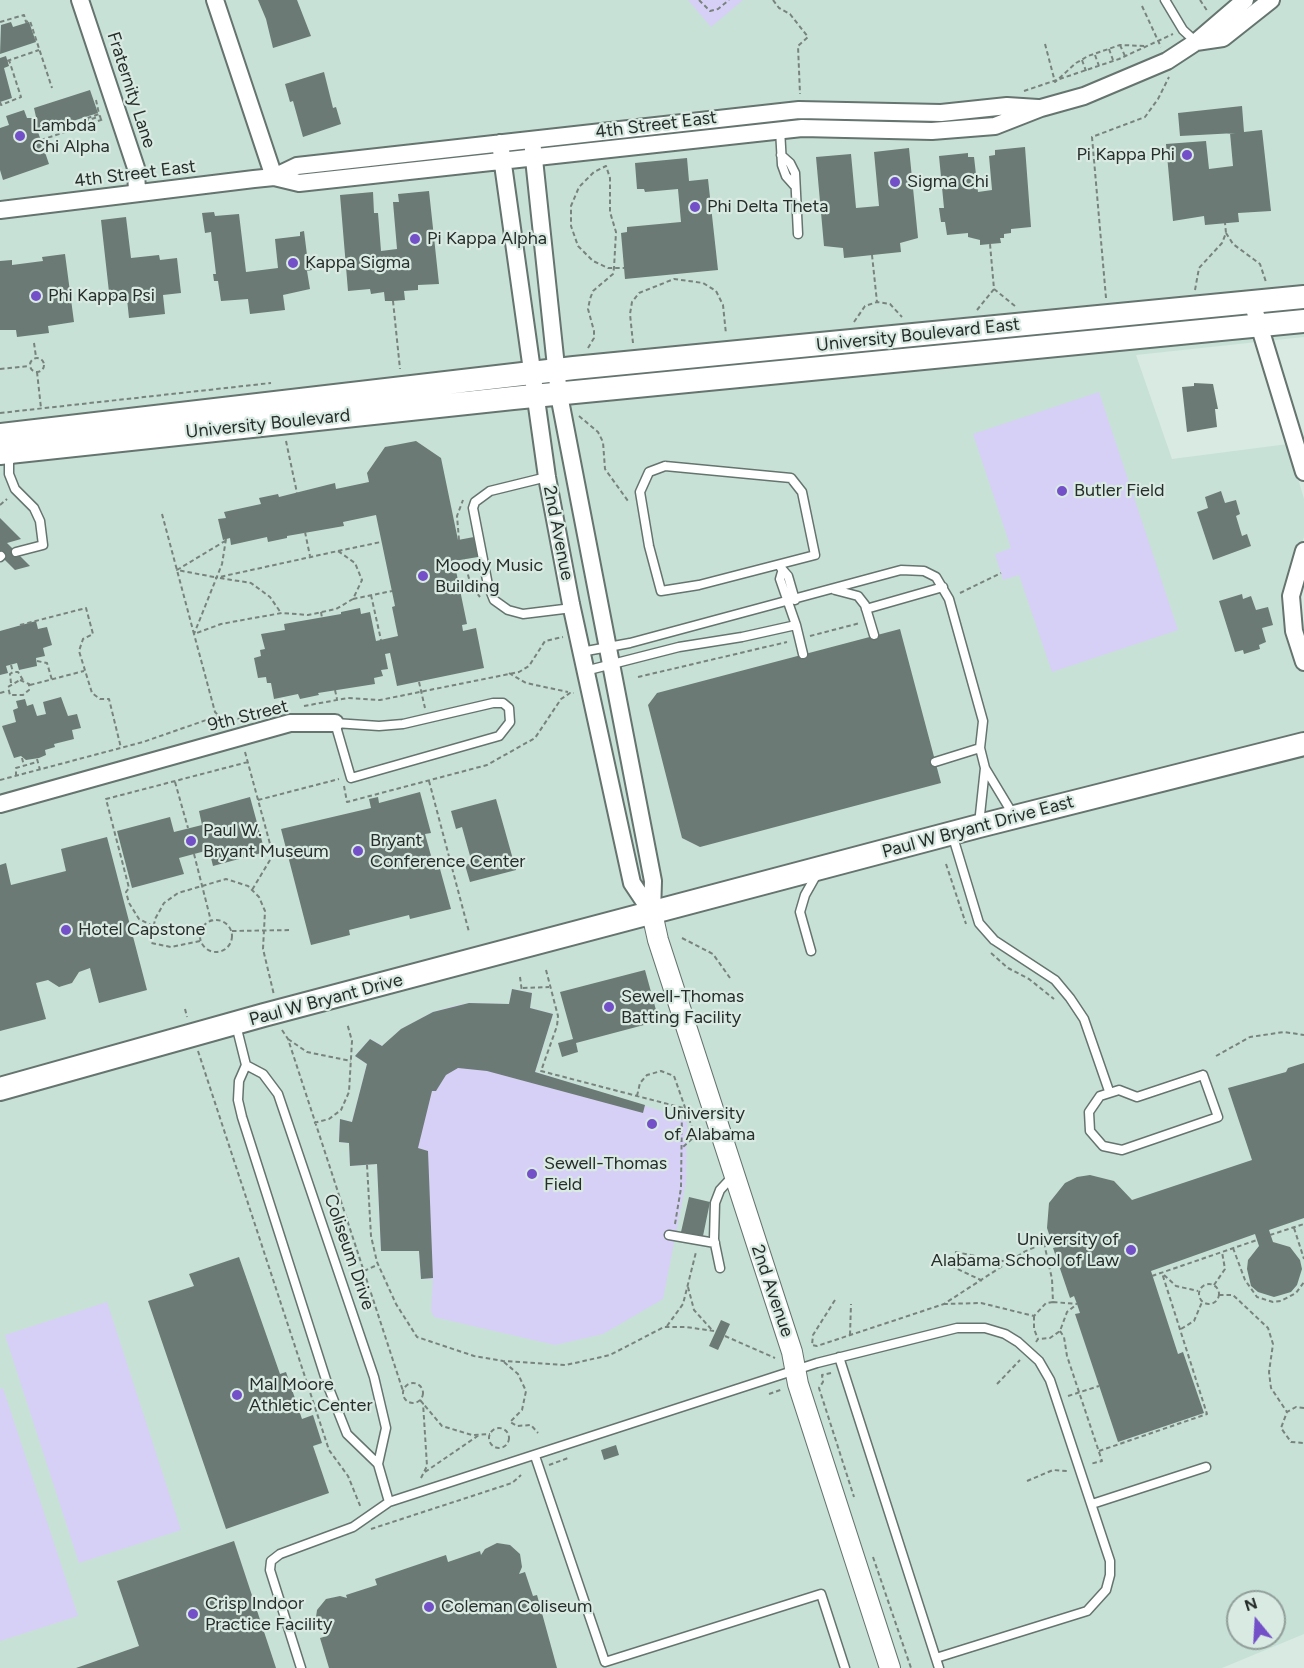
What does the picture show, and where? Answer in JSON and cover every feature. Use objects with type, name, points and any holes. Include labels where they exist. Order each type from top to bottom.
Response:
[{"type":"main road","name":"University Boulevard East","points":[[531,373],[1304,297]]},
{"type":"main road","name":"University Boulevard East","points":[[535,396],[1304,321]]},
{"type":"main road","name":"University Boulevard","points":[[0,435],[531,373]]},
{"type":"main road","name":"University Boulevard","points":[[10,452],[535,396]]},
{"type":"main road","name":"Paul W Bryant Drive East","points":[[652,913],[979,826],[1304,744]]},
{"type":"main road","name":"Paul W Bryant Drive","points":[[0,1089],[278,1012],[652,913]]},
{"type":"street","name":"Fraternity Lane","points":[[80,0],[136,168],[137,194]]},
{"type":"street","points":[[215,0],[274,177]]},
{"type":"street","name":"4th Street East","points":[[274,177],[299,183],[780,131],[823,128],[932,131],[995,126],[1041,108],[1078,98],[1167,61],[1196,42],[1245,0]]},
{"type":"street","name":"4th Street East","points":[[1196,42],[1223,38],[1271,0]]},
{"type":"street","name":"4th Street East","points":[[0,210],[274,177],[297,166],[779,112],[857,110],[941,113],[1007,106],[1041,108]]},
{"type":"street","name":"2nd Avenue","points":[[532,140],[555,370],[653,881],[652,913],[658,940],[792,1352],[795,1371],[890,1668]]},
{"type":"street","name":"2nd Avenue","points":[[500,143],[547,477],[572,608],[632,883],[652,913]]},
{"type":"street","points":[[1252,302],[1301,452],[1304,472]]},
{"type":"street","points":[[1304,551],[1291,596],[1294,631],[1304,662]]},
{"type":"street","name":"9th Street","points":[[0,804],[290,723],[335,723]]},
{"type":"lane","points":[[1165,0],[1183,30],[1196,42]]},
{"type":"lane","points":[[779,112],[781,155],[790,163],[795,173],[798,234]]},
{"type":"lane","points":[[10,452],[9,474],[15,489],[34,508],[40,521],[43,545],[16,552]]},
{"type":"lane","points":[[665,466],[791,478],[802,492],[815,555],[781,569],[661,591],[641,507],[643,482],[649,472],[665,466]]},
{"type":"lane","points":[[547,477],[490,491],[475,502],[473,508],[488,585],[494,600],[508,610],[523,614],[572,608]]},
{"type":"lane","points":[[581,652],[916,568],[936,578],[949,599],[983,721],[980,748],[985,768],[1015,817]]},
{"type":"lane","points":[[781,569],[788,576],[790,601],[803,654]]},
{"type":"lane","points":[[866,609],[943,587]]},
{"type":"lane","points":[[832,590],[858,596],[866,609],[874,635]]},
{"type":"lane","points":[[585,671],[679,647],[742,638],[796,625]]},
{"type":"lane","name":"9th Street","points":[[493,703],[503,703],[509,708],[510,722],[499,736],[351,778],[335,723],[379,726],[427,719],[493,703]]},
{"type":"lane","points":[[935,762],[980,748]]},
{"type":"lane","points":[[979,826],[985,768]]},
{"type":"lane","points":[[952,833],[979,923],[1003,947],[1055,980],[1070,998],[1084,1019],[1110,1091]]},
{"type":"lane","points":[[811,951],[800,912],[805,895],[820,868]]},
{"type":"lane","name":"Coliseum Drive","points":[[236,1024],[246,1065],[239,1081],[238,1100],[242,1117],[328,1386],[347,1434],[378,1464]]},
{"type":"lane","name":"Coliseum Drive","points":[[246,1065],[263,1074],[278,1094],[374,1377],[386,1428],[378,1464],[389,1502]]},
{"type":"lane","points":[[1203,1075],[1218,1117],[1122,1150],[1112,1150],[1095,1140],[1088,1122],[1093,1103],[1110,1091],[1129,1092],[1137,1097],[1203,1075]]},
{"type":"lane","points":[[720,1268],[715,1243],[715,1203],[720,1190],[733,1176]]},
{"type":"lane","points":[[671,1236],[715,1243]]},
{"type":"lane","points":[[302,1668],[270,1570],[271,1561],[280,1554],[367,1520],[389,1502],[795,1371],[839,1357],[957,1328],[985,1328],[1005,1334],[1028,1350],[1045,1371],[1092,1504],[1110,1561],[1110,1575],[1106,1590],[1087,1611],[936,1658]]},
{"type":"lane","points":[[839,1357],[939,1668]]},
{"type":"lane","points":[[535,1456],[605,1662],[821,1594],[845,1668]]},
{"type":"lane","points":[[1092,1504],[1206,1467]]},
{"type":"path","points":[[699,0],[710,10],[718,9],[729,0]]},
{"type":"path","points":[[773,0],[779,8],[790,14],[808,37],[798,46],[801,99]]},
{"type":"path","points":[[1018,92],[1056,82],[1100,66],[1183,30],[1208,12],[1200,0]]},
{"type":"path","points":[[1106,298],[1092,137],[1145,117],[1158,99],[1164,83],[1174,74],[1142,6]]},
{"type":"path","points":[[0,22],[24,15],[26,22],[30,21],[52,88]]},
{"type":"path","points":[[1045,44],[1056,82]]},
{"type":"path","points":[[1056,82],[1082,60],[1095,54],[1120,45],[1147,46]]},
{"type":"path","points":[[1120,45],[1125,56]]},
{"type":"path","points":[[1108,49],[1113,61]]},
{"type":"path","points":[[0,102],[1,105],[21,97],[8,61],[39,50]]},
{"type":"path","points":[[1095,54],[1100,66]]},
{"type":"path","points":[[1082,60],[1086,71]]},
{"type":"path","points":[[95,101],[99,114],[85,118],[86,121],[100,116],[101,120]]},
{"type":"path","points":[[41,140],[118,114]]},
{"type":"path","points":[[588,348],[594,338],[588,309],[590,299],[594,291],[612,274],[614,268],[616,232],[610,212],[610,178],[606,166],[594,172],[579,187],[571,206],[571,226],[585,254],[602,266],[614,268],[624,268]]},
{"type":"path","points":[[1225,223],[1226,233],[1233,244],[1260,264],[1266,283]]},
{"type":"path","points":[[1195,290],[1199,268],[1216,250],[1226,233]]},
{"type":"path","points":[[977,310],[994,289],[990,244]]},
{"type":"path","points":[[872,255],[877,302]]},
{"type":"path","points":[[674,274],[674,279]]},
{"type":"path","points":[[633,343],[630,314],[632,302],[647,289],[674,279],[703,283],[716,291],[723,305],[726,334]]},
{"type":"path","points":[[994,289],[1016,307]]},
{"type":"path","points":[[393,301],[400,369]]},
{"type":"path","points":[[854,322],[860,310],[877,302],[890,304],[903,317]]},
{"type":"path","points":[[34,343],[36,357],[44,364],[43,369],[37,372]]},
{"type":"path","points":[[29,366],[36,357]]},
{"type":"path","points":[[0,369],[29,366],[37,372],[41,409]]},
{"type":"path","points":[[574,412],[601,437],[603,462],[609,475],[632,506],[641,507]]},
{"type":"path","points":[[284,432],[297,493]]},
{"type":"path","points":[[162,514],[218,716],[236,732],[239,738],[248,762],[273,855],[252,890]]},
{"type":"path","points":[[305,532],[310,556]]},
{"type":"path","points":[[177,570],[226,540],[225,554],[194,634]]},
{"type":"path","points":[[215,578],[381,542]]},
{"type":"path","points":[[338,551],[351,558],[360,571],[361,586],[353,599]]},
{"type":"path","points":[[177,570],[215,578],[251,582],[270,597],[282,614]]},
{"type":"path","points":[[949,599],[1001,573]]},
{"type":"path","points":[[194,634],[221,624],[282,614],[298,616],[336,609],[353,599],[392,591]]},
{"type":"path","points":[[371,595],[381,640]]},
{"type":"path","points":[[20,625],[86,608],[93,634],[83,639],[79,649],[84,671],[94,696],[108,699],[122,748]]},
{"type":"path","points":[[321,612],[322,618]]},
{"type":"path","points":[[638,677],[869,620]]},
{"type":"path","points":[[360,698],[380,700],[509,674],[529,666],[545,641],[563,637]]},
{"type":"path","points":[[37,661],[47,663],[52,680]]},
{"type":"path","points":[[8,691],[11,683],[10,675],[13,672],[11,665]]},
{"type":"path","points":[[8,691],[10,695],[20,696],[29,690],[30,686],[84,671]]},
{"type":"path","points":[[13,672],[18,672],[30,686]]},
{"type":"path","points":[[509,674],[526,683],[574,693]]},
{"type":"path","points":[[11,683],[23,680]]},
{"type":"path","points":[[419,682],[427,719]]},
{"type":"path","points":[[336,690],[337,699]]},
{"type":"path","points":[[0,693],[8,691]]},
{"type":"path","points":[[258,800],[342,778],[348,802],[487,765],[535,738],[561,699],[570,693]]},
{"type":"path","points":[[20,696],[21,700]]},
{"type":"path","points":[[0,780],[122,748],[218,716]]},
{"type":"path","points":[[22,758],[24,766]]},
{"type":"path","points":[[16,776],[16,768],[37,760],[40,770]]},
{"type":"path","points":[[153,926],[140,919],[129,903],[126,891],[129,888],[106,799],[248,762]]},
{"type":"path","points":[[175,781],[188,828]]},
{"type":"path","points":[[429,781],[469,932]]},
{"type":"path","points":[[194,854],[211,921]]},
{"type":"path","points":[[946,864],[969,928]]},
{"type":"path","points":[[200,941],[171,947],[151,943],[158,911],[170,898],[178,893],[226,879],[235,879],[252,890],[259,897],[265,911],[263,949],[282,1031],[288,1039],[307,1052],[351,1061]]},
{"type":"path","points":[[211,921],[227,924],[231,931],[232,940],[221,952],[205,949],[200,941],[200,933],[211,921]]},
{"type":"path","points":[[231,931],[292,930]]},
{"type":"path","points":[[682,938],[713,954],[730,978]]},
{"type":"path","points":[[990,952],[1008,968],[1046,991],[1059,1004]]},
{"type":"path","points":[[546,970],[558,1016],[557,1026],[541,1071],[687,1109]]},
{"type":"path","points":[[520,977],[523,990],[551,987]]},
{"type":"path","points":[[314,1123],[329,1119],[341,1110],[349,1092],[352,1041],[347,1023]]},
{"type":"path","points":[[1216,1056],[1250,1037],[1284,1032],[1304,1035]]},
{"type":"path","points":[[288,1039],[403,1390],[403,1397],[408,1402],[420,1400]]},
{"type":"path","points":[[201,1059],[329,1450],[348,1476],[372,1531],[429,1509],[512,1483],[521,1475]]},
{"type":"path","points":[[637,1096],[640,1083],[647,1075],[654,1072],[668,1072],[674,1076],[696,1136],[682,1148]]},
{"type":"path","points":[[671,1236],[681,1188],[682,1108]]},
{"type":"path","points":[[367,1165],[371,1236],[378,1265],[396,1304],[417,1337],[464,1353],[503,1361],[581,1363],[610,1355],[664,1327],[677,1316],[699,1240]]},
{"type":"path","points":[[1270,1235],[1304,1224]]},
{"type":"path","points":[[1294,1228],[1304,1259]]},
{"type":"path","points":[[1152,1276],[1257,1240]]},
{"type":"path","points":[[835,1300],[813,1335],[812,1346],[944,1304],[983,1281],[1008,1262],[1044,1243],[1053,1279],[1053,1302]]},
{"type":"path","points":[[1233,1248],[1245,1280],[1257,1297],[1273,1302],[1281,1301],[1296,1293],[1304,1282]]},
{"type":"path","points":[[955,1252],[1008,1262]]},
{"type":"path","points":[[1214,1285],[1225,1269],[1222,1252]]},
{"type":"path","points":[[364,1271],[378,1265]]},
{"type":"path","points":[[951,1266],[983,1281]]},
{"type":"path","points":[[1162,1273],[1176,1286],[1199,1291]]},
{"type":"path","points":[[1099,1451],[1207,1414],[1182,1329],[1162,1273]]},
{"type":"path","points":[[1199,1291],[1204,1285],[1214,1285]]},
{"type":"path","points":[[1202,1302],[1211,1304],[1217,1301],[1219,1295],[1214,1285]]},
{"type":"path","points":[[664,1327],[713,1331],[694,1310],[687,1286]]},
{"type":"path","points":[[1182,1329],[1194,1321],[1202,1302],[1199,1291]]},
{"type":"path","points":[[1219,1295],[1233,1295],[1268,1328],[1273,1344],[1269,1372],[1271,1388],[1287,1412]]},
{"type":"path","points":[[1038,1339],[1034,1329],[1034,1316],[1046,1304],[1053,1302],[1077,1304]]},
{"type":"path","points":[[944,1304],[981,1303],[1034,1316]]},
{"type":"path","points":[[850,1335],[851,1304]]},
{"type":"path","points":[[725,1336],[775,1358]]},
{"type":"path","points":[[503,1361],[518,1374],[526,1391],[522,1410],[510,1422],[517,1426],[531,1425],[538,1433]]},
{"type":"path","points":[[822,1376],[823,1382],[819,1388],[854,1498]]},
{"type":"path","points":[[403,1390],[410,1384],[416,1384],[422,1391],[420,1400],[442,1426],[479,1435],[490,1434],[494,1429],[503,1429],[508,1434],[507,1443],[499,1448],[493,1446],[489,1441],[490,1434]]},
{"type":"path","points":[[1057,1400],[1099,1386]]},
{"type":"path","points":[[769,1394],[784,1389]]},
{"type":"path","points":[[423,1404],[427,1466],[420,1481],[429,1509]]},
{"type":"path","points":[[1304,1408],[1296,1407],[1287,1412],[1281,1422],[1283,1433],[1292,1442],[1304,1443]]},
{"type":"path","points":[[424,1472],[479,1435]]},
{"type":"path","points":[[872,1552],[911,1668]]},
{"type":"shaded area","name":"University of Alabama","points":[[0,0],[1304,0],[1304,337],[1136,355],[1172,459],[1288,444],[1304,499],[1304,537],[1289,581],[1304,644],[1304,1634],[1286,1641],[1286,1590],[1226,1590],[1226,1650],[1265,1650],[1222,1668],[0,1668]]},
{"type":"shaded area","points":[[688,0],[743,0],[711,27]]},
{"type":"shaded area","name":"Butler Field","points":[[1099,392],[1178,630],[1052,672],[1019,575],[1003,580],[995,554],[1011,548],[973,434]]},
{"type":"shaded area","name":"Sewell-Thomas Field","points":[[512,989],[532,993],[530,1008],[553,1014],[535,1072],[687,1119],[686,1182],[663,1299],[603,1334],[555,1345],[434,1317],[431,1311],[433,1279],[421,1279],[419,1251],[381,1251],[377,1164],[350,1166],[349,1143],[339,1142],[340,1119],[352,1122],[367,1064],[355,1056],[370,1039],[383,1046],[401,1029],[433,1012],[454,1006],[469,1003],[509,1004]]},
{"type":"shaded area","points":[[107,1302],[181,1530],[79,1563],[5,1335]]},
{"type":"shaded area","points":[[3,1388],[78,1616],[0,1641],[0,1389]]},
{"type":"building","points":[[258,0],[297,0],[311,36],[273,48],[266,19]]},
{"type":"building","points":[[11,22],[13,27],[29,22],[36,42],[0,54],[1,25]]},
{"type":"building","points":[[6,56],[9,66],[4,68],[12,98],[0,102],[0,58]]},
{"type":"building","points":[[324,72],[333,108],[336,107],[341,124],[303,137],[293,101],[290,102],[285,84]]},
{"type":"building","name":"Lambda Chi Alpha","points":[[90,90],[98,113],[38,132],[49,164],[3,180],[0,170],[0,128],[9,125],[6,116],[24,110],[27,118],[33,118],[36,117],[34,108]]},
{"type":"building","name":"Pi Kappa Phi","points":[[1242,106],[1244,132],[1262,130],[1271,211],[1238,213],[1239,222],[1205,225],[1204,216],[1173,221],[1166,144],[1206,141],[1209,169],[1233,166],[1230,133],[1180,136],[1178,113]]},
{"type":"building","points":[[1025,147],[1031,227],[1011,229],[1011,233],[1004,234],[1004,238],[1000,238],[1001,243],[980,245],[980,240],[968,237],[968,233],[947,235],[945,222],[941,222],[939,208],[944,208],[939,156],[968,153],[968,157],[974,157],[978,192],[992,190],[989,156],[995,155],[995,150]]},
{"type":"building","name":"Sigma Chi","points":[[909,148],[918,238],[900,243],[901,252],[844,258],[843,248],[824,246],[816,157],[851,154],[856,208],[879,206],[874,152]]},
{"type":"building","name":"Phi Delta Theta","points":[[687,158],[689,181],[708,179],[718,270],[625,279],[621,233],[627,232],[627,227],[681,222],[678,189],[645,192],[644,189],[637,189],[635,163]]},
{"type":"building","name":"Pi Kappa Alpha","points":[[429,191],[439,284],[418,285],[418,290],[404,291],[405,300],[393,301],[385,301],[384,292],[371,294],[370,289],[348,291],[340,195],[373,192],[374,213],[378,213],[381,251],[397,249],[393,202],[399,202],[398,194]]},
{"type":"building","name":"Kappa Sigma","points":[[214,212],[215,216],[239,214],[246,272],[278,268],[275,239],[300,236],[300,232],[304,231],[308,263],[311,263],[312,270],[307,271],[310,289],[283,295],[285,310],[250,314],[248,299],[221,301],[218,281],[214,281],[213,274],[216,274],[211,232],[205,233],[202,213]]},
{"type":"building","points":[[126,217],[131,258],[159,255],[160,260],[177,258],[181,293],[163,295],[165,314],[129,318],[127,299],[110,301],[101,220]]},
{"type":"building","name":"Phi Kappa Psi","points":[[65,254],[74,322],[48,326],[49,333],[17,337],[16,330],[0,330],[0,261],[12,260],[12,265],[43,261],[42,257]]},
{"type":"building","points":[[1194,383],[1213,384],[1218,409],[1215,409],[1217,427],[1187,432],[1182,387],[1194,386]]},
{"type":"building","name":"Moody Music Building","points":[[416,441],[441,458],[458,540],[474,537],[478,557],[454,561],[467,624],[462,625],[463,631],[476,628],[484,668],[397,686],[390,653],[385,654],[388,669],[381,670],[383,676],[374,678],[375,684],[318,693],[319,695],[300,699],[298,694],[274,699],[271,683],[267,683],[266,677],[258,678],[254,658],[261,656],[260,650],[265,649],[261,634],[285,630],[284,624],[341,614],[341,612],[360,608],[361,614],[370,612],[376,641],[398,636],[392,607],[395,606],[376,515],[343,522],[344,526],[287,536],[287,538],[268,542],[267,537],[231,545],[230,538],[223,540],[218,519],[226,518],[224,512],[261,504],[259,498],[278,494],[279,497],[335,483],[336,489],[369,482],[367,473],[385,447]]},
{"type":"building","points":[[1221,491],[1225,503],[1236,500],[1240,514],[1236,516],[1242,536],[1247,534],[1251,546],[1213,560],[1197,512],[1208,508],[1205,497]]},
{"type":"building","points":[[0,518],[21,539],[7,543],[30,566],[15,570],[0,555]]},
{"type":"building","points":[[1242,594],[1243,599],[1251,596],[1256,610],[1268,607],[1273,625],[1262,628],[1266,642],[1259,645],[1260,649],[1244,654],[1243,650],[1235,652],[1219,601]]},
{"type":"building","points":[[36,621],[38,629],[47,627],[52,645],[43,648],[45,656],[36,658],[37,666],[19,670],[17,663],[6,666],[8,673],[0,675],[0,631]]},
{"type":"building","points":[[900,629],[941,783],[700,847],[682,838],[648,705],[657,693]]},
{"type":"building","points":[[61,697],[68,716],[77,714],[81,728],[72,730],[74,739],[54,744],[55,747],[45,750],[46,755],[39,758],[26,760],[21,756],[14,758],[2,726],[16,722],[13,710],[18,708],[16,701],[25,699],[27,706],[33,704],[37,716],[46,714],[43,702]]},
{"type":"building","name":"Bryant Conference Center","points":[[420,792],[431,833],[425,834],[435,870],[440,869],[451,909],[410,919],[409,915],[349,930],[350,935],[311,945],[281,829],[371,808],[369,799],[378,797],[379,803]]},
{"type":"building","name":"Paul W. Bryant Museum","points":[[250,797],[265,852],[213,866],[209,850],[179,858],[184,874],[132,888],[117,831],[170,817],[174,832],[202,825],[199,811]]},
{"type":"building","points":[[496,799],[516,870],[470,882],[465,865],[472,863],[462,827],[456,829],[451,811]]},
{"type":"building","name":"Hotel Capstone","points":[[107,837],[147,990],[99,1003],[90,968],[79,972],[72,983],[59,987],[48,980],[36,983],[46,1019],[0,1031],[0,865],[6,863],[11,885],[66,871],[61,849]]},
{"type":"building","name":"Sewell-Thomas Batting Facility","points":[[645,970],[659,1021],[576,1043],[578,1052],[562,1057],[558,1043],[573,1039],[560,992]]},
{"type":"building","points":[[512,989],[532,993],[530,1008],[553,1014],[535,1072],[645,1105],[643,1113],[487,1071],[458,1068],[446,1075],[436,1091],[432,1091],[418,1148],[428,1151],[433,1278],[421,1279],[419,1251],[381,1251],[377,1164],[350,1166],[349,1143],[339,1142],[340,1119],[352,1122],[367,1064],[355,1056],[370,1039],[382,1046],[401,1029],[433,1012],[469,1003],[509,1004]]},
{"type":"building","name":"University of Alabama School of Law","points":[[1304,1063],[1304,1218],[1269,1230],[1273,1242],[1290,1247],[1300,1260],[1302,1269],[1297,1285],[1291,1292],[1274,1297],[1258,1292],[1251,1286],[1247,1269],[1248,1260],[1259,1246],[1255,1234],[1151,1271],[1178,1354],[1183,1352],[1204,1413],[1118,1442],[1075,1314],[1080,1313],[1074,1296],[1070,1298],[1053,1248],[1057,1247],[1054,1239],[1051,1240],[1047,1228],[1049,1203],[1065,1183],[1077,1177],[1090,1175],[1114,1181],[1132,1200],[1252,1160],[1228,1088],[1286,1072],[1288,1068]]},
{"type":"building","points":[[689,1197],[710,1202],[703,1236],[681,1232]]},
{"type":"building","name":"Mal Moore Athletic Center","points":[[239,1257],[280,1374],[286,1372],[302,1419],[313,1415],[322,1443],[313,1446],[329,1493],[226,1529],[148,1301],[194,1286],[189,1274]]},
{"type":"building","points":[[721,1320],[730,1324],[718,1350],[709,1346]]},
{"type":"building","points":[[616,1445],[619,1455],[604,1460],[601,1450]]},
{"type":"building","name":"Crisp Indoor Practice Facility","points":[[234,1541],[276,1668],[76,1668],[139,1646],[117,1581]]},
{"type":"building","name":"Coleman Coliseum","points":[[497,1543],[510,1545],[520,1554],[522,1567],[519,1574],[525,1572],[533,1596],[537,1595],[557,1668],[329,1668],[320,1638],[327,1636],[321,1631],[316,1617],[317,1610],[326,1599],[340,1596],[347,1598],[346,1595],[377,1585],[375,1579],[446,1555],[448,1562],[480,1551],[481,1555],[485,1549]]},
{"type":"place","name":"Lambda Chi Alpha","points":[[20,136]]},
{"type":"place","name":"Pi Kappa Phi","points":[[1187,155]]},
{"type":"place","name":"Sigma Chi","points":[[895,182]]},
{"type":"place","name":"Phi Delta Theta","points":[[695,207]]},
{"type":"place","name":"Pi Kappa Alpha","points":[[415,239]]},
{"type":"place","name":"Kappa Sigma","points":[[293,263]]},
{"type":"place","name":"Phi Kappa Psi","points":[[36,296]]},
{"type":"place","name":"Butler Field","points":[[1062,491]]},
{"type":"place","name":"Moody Music Building","points":[[423,576]]},
{"type":"place","name":"Paul W. Bryant Museum","points":[[191,841]]},
{"type":"place","name":"Bryant Conference Center","points":[[358,851]]},
{"type":"place","name":"Hotel Capstone","points":[[66,930]]},
{"type":"place","name":"Sewell-Thomas Batting Facility","points":[[609,1007]]},
{"type":"place","name":"University of Alabama","points":[[652,1124]]},
{"type":"place","name":"Sewell-Thomas Field","points":[[532,1174]]},
{"type":"place","name":"University of Alabama School of Law","points":[[1131,1250]]},
{"type":"place","name":"Mal Moore Athletic Center","points":[[237,1395]]},
{"type":"place","name":"Coleman Coliseum","points":[[429,1607]]},
{"type":"place","name":"Crisp Indoor Practice Facility","points":[[193,1614]]}]
